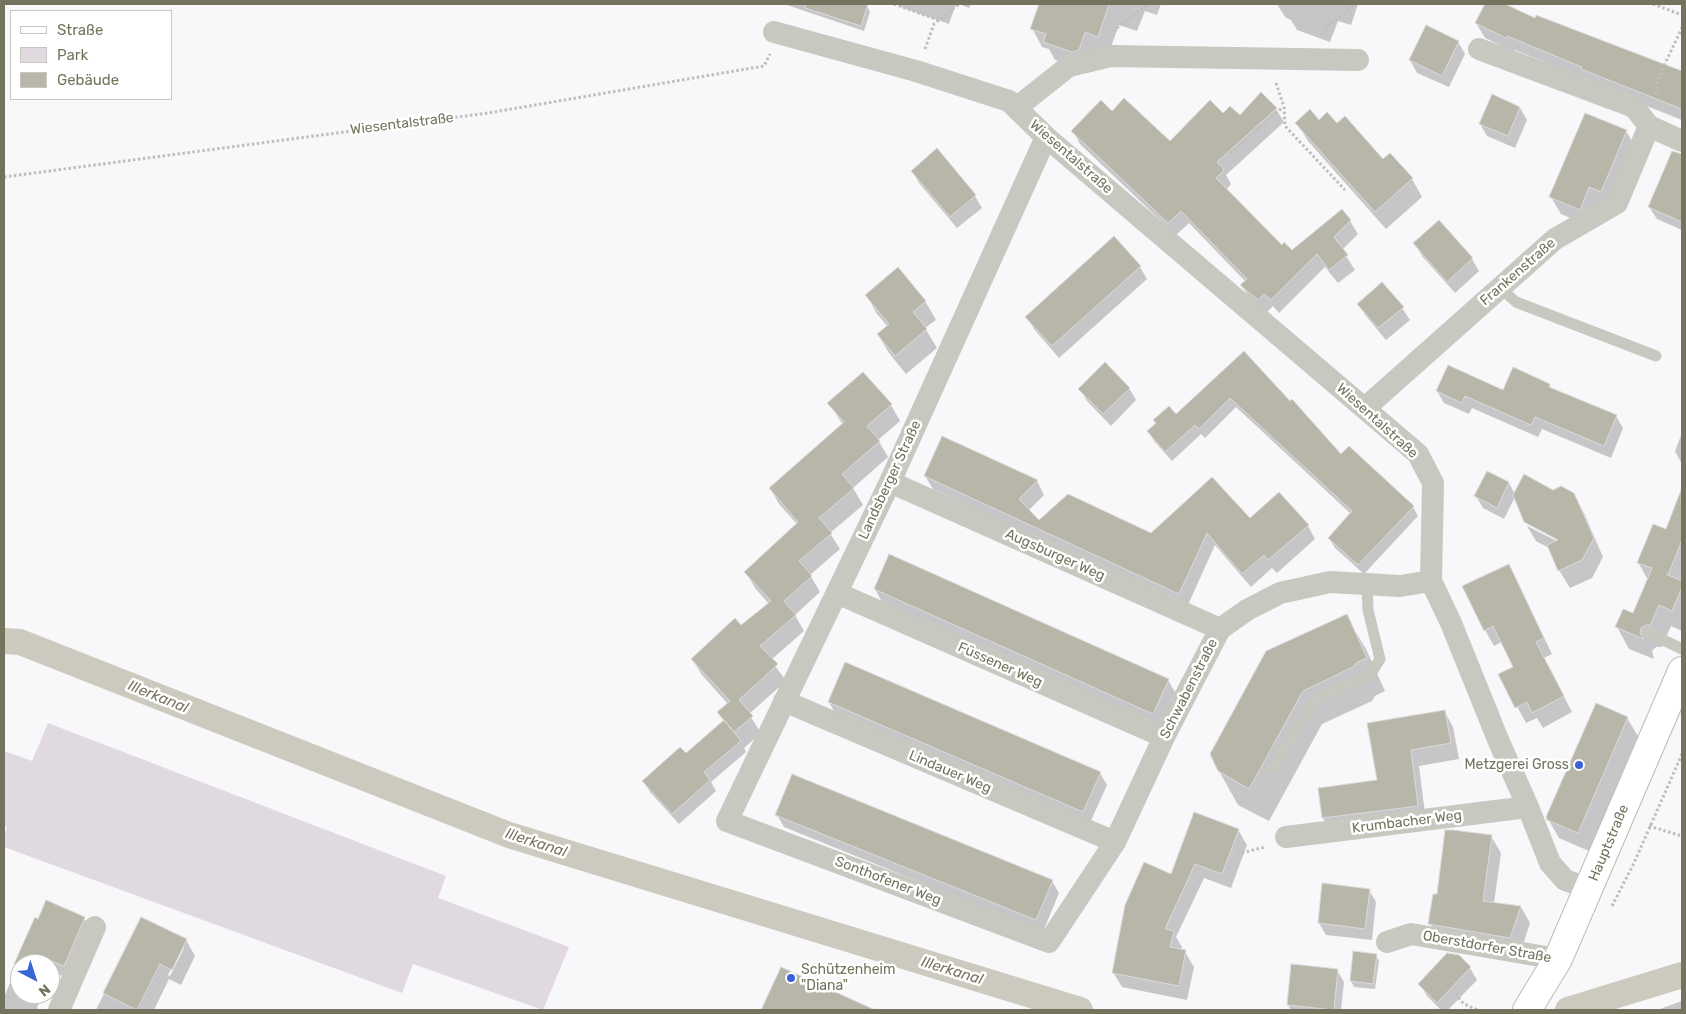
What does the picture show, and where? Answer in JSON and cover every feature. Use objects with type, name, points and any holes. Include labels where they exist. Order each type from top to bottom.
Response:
[{"type":"main road","name":"Hauptstraße","points":[[1527,1010],[1552,970],[1590,889],[1682,671]]},
{"type":"street","name":"Wiesentalstraße","points":[[777,33],[916,71],[1009,101],[1046,136],[1418,454],[1433,483],[1431,581],[1528,807],[1550,863],[1565,880],[1590,889]]},
{"type":"street","points":[[1479,49],[1634,108],[1649,126],[1679,140]]},
{"type":"street","name":"Wiesentalstraße","points":[[1016,108],[1069,66],[1112,56],[1358,60]]},
{"type":"street","name":"Frankenstraße","points":[[1365,408],[1555,239],[1617,203],[1649,126]]},
{"type":"street","name":"Landsberger Straße","points":[[727,821],[890,482],[1046,136]]},
{"type":"street","name":"Augsburger Weg","points":[[890,482],[1220,629]]},
{"type":"street","name":"Schwabenstraße","points":[[1049,942],[1115,842],[1164,736],[1220,629],[1247,610],[1280,593],[1330,582],[1400,586],[1431,581]]},
{"type":"street","name":"Füssener Weg","points":[[837,593],[1164,736]]},
{"type":"street","name":"Lindauer Weg","points":[[784,701],[1115,842]]},
{"type":"street","name":"Krumbacher Weg","points":[[1286,837],[1528,807]]},
{"type":"street","name":"Sonthofener Weg","points":[[727,821],[1049,942]]},
{"type":"street","points":[[59,1010],[95,927]]},
{"type":"street","name":"Oberstdorfer Straße","points":[[1387,942],[1411,934],[1552,970]]},
{"type":"lane","points":[[1499,287],[1516,302],[1656,356]]},
{"type":"lane","points":[[1272,769],[1317,698],[1370,675],[1380,659],[1368,610],[1367,584]]},
{"type":"lane","points":[[1647,632],[1682,649]]},
{"type":"path","points":[[894,4],[939,20]]},
{"type":"path","points":[[916,71],[934,24],[959,4]]},
{"type":"path","points":[[1305,59],[1329,25],[1356,4]]},
{"type":"path","points":[[1653,4],[1682,15]]},
{"type":"path","points":[[1649,126],[1659,76],[1682,28]]},
{"type":"path","name":"Wiesentalstraße","points":[[4,177],[488,113],[764,66],[777,33]]},
{"type":"path","points":[[1268,58],[1284,107],[1285,126],[1345,190]]},
{"type":"path","points":[[1230,153],[1284,107]]},
{"type":"path","points":[[1651,826],[1682,754]]},
{"type":"path","points":[[1622,813],[1651,826],[1682,836]]},
{"type":"path","points":[[1237,854],[1270,846],[1286,837]]},
{"type":"path","points":[[1455,994],[1464,1004],[1478,1010]]},
{"type":"green space","points":[[48,723],[446,876],[438,898],[569,947],[543,1010],[413,964],[402,993],[4,847],[7,827],[4,825],[4,751],[32,761]]},
{"type":"building","points":[[806,4],[868,4],[861,26],[805,8]]},
{"type":"building","points":[[1039,4],[1109,4],[1098,37],[1085,32],[1079,50],[1072,52],[1043,42],[1046,34],[1030,29]]},
{"type":"building","points":[[1485,4],[1505,4],[1535,18],[1536,15],[1682,71],[1682,109],[1581,69],[1582,67],[1507,36],[1506,38],[1475,23]]},
{"type":"building","points":[[1426,25],[1459,41],[1442,76],[1409,60]]},
{"type":"building","points":[[1261,92],[1277,108],[1217,162],[1224,170],[1216,178],[1282,245],[1284,242],[1292,250],[1342,209],[1351,220],[1334,237],[1348,255],[1329,270],[1317,254],[1271,300],[1264,294],[1258,300],[1240,285],[1247,279],[1181,211],[1168,223],[1071,131],[1101,100],[1112,111],[1124,98],[1170,141],[1210,100],[1223,113],[1230,106],[1240,115]]},
{"type":"building","points":[[1492,94],[1520,107],[1508,136],[1479,124]]},
{"type":"building","points":[[1310,109],[1319,120],[1327,112],[1337,123],[1345,116],[1383,159],[1390,153],[1413,178],[1375,212],[1295,123]]},
{"type":"building","points":[[1585,113],[1627,130],[1601,192],[1589,187],[1580,210],[1549,197]]},
{"type":"building","points":[[937,148],[976,195],[950,217],[911,171]]},
{"type":"building","points":[[1672,151],[1682,154],[1682,222],[1648,207]]},
{"type":"building","points":[[1439,220],[1473,258],[1447,282],[1413,243]]},
{"type":"building","points":[[1114,236],[1141,266],[1052,346],[1025,317]]},
{"type":"building","points":[[898,267],[926,301],[913,312],[927,329],[895,356],[877,334],[889,324],[865,295]]},
{"type":"building","points":[[1382,282],[1404,307],[1378,328],[1357,304]]},
{"type":"building","points":[[1244,351],[1290,401],[1292,399],[1341,454],[1349,446],[1414,506],[1358,565],[1328,538],[1352,511],[1230,398],[1199,429],[1195,425],[1165,452],[1147,431],[1156,423],[1153,420],[1169,406],[1176,414]]},
{"type":"building","points":[[1105,362],[1130,388],[1103,414],[1078,389]]},
{"type":"building","points":[[1448,365],[1503,390],[1513,367],[1550,384],[1549,387],[1617,415],[1604,446],[1535,417],[1531,425],[1465,396],[1462,403],[1436,391]]},
{"type":"building","points":[[863,372],[892,404],[867,426],[880,441],[842,474],[854,488],[819,518],[832,533],[799,561],[812,576],[784,601],[796,615],[760,646],[778,664],[739,700],[753,716],[734,732],[717,712],[730,701],[691,659],[735,618],[741,625],[771,601],[744,572],[798,522],[769,488],[844,422],[827,403]]},
{"type":"building","points":[[942,436],[1038,480],[1019,499],[1039,520],[1068,494],[1151,533],[1212,477],[1250,518],[1279,492],[1309,525],[1268,560],[1264,555],[1242,574],[1207,533],[1179,594],[924,476]]},
{"type":"building","points":[[1487,471],[1509,482],[1497,508],[1474,496]]},
{"type":"building","points":[[1524,474],[1553,490],[1561,486],[1574,493],[1594,538],[1582,560],[1558,571],[1547,545],[1558,540],[1524,522],[1513,495]]},
{"type":"building","points":[[1681,490],[1682,540],[1668,575],[1682,581],[1682,587],[1672,611],[1659,605],[1650,625],[1641,628],[1640,633],[1644,639],[1615,627],[1623,609],[1633,613],[1652,568],[1637,563],[1653,524],[1666,529]]},
{"type":"building","points":[[889,554],[1169,679],[1153,714],[874,589]]},
{"type":"building","points":[[1509,564],[1544,638],[1536,642],[1564,696],[1532,713],[1527,702],[1515,708],[1498,674],[1513,667],[1493,626],[1484,631],[1462,586]]},
{"type":"building","points":[[1347,614],[1367,658],[1356,663],[1353,667],[1303,691],[1249,789],[1218,771],[1210,754],[1266,651]]},
{"type":"building","points":[[845,662],[1101,772],[1083,812],[828,702]]},
{"type":"building","points":[[1596,703],[1628,717],[1578,833],[1547,820],[1546,817]]},
{"type":"building","points":[[1445,710],[1451,743],[1411,750],[1418,806],[1322,818],[1318,788],[1377,780],[1367,723]]},
{"type":"building","points":[[724,720],[741,741],[704,772],[710,780],[672,814],[642,781],[680,747],[686,753]]},
{"type":"building","points":[[792,774],[1053,880],[1036,920],[775,815]]},
{"type":"building","points":[[1194,812],[1239,829],[1222,874],[1195,864],[1165,929],[1174,931],[1170,947],[1186,950],[1179,986],[1112,973],[1125,905],[1144,862],[1171,874]]},
{"type":"building","points":[[1445,830],[1492,835],[1483,901],[1521,906],[1510,938],[1428,924],[1433,894],[1437,894]]},
{"type":"building","points":[[1322,883],[1370,889],[1365,929],[1318,923]]},
{"type":"building","points":[[46,900],[85,917],[64,966],[60,964],[60,954],[18,954],[35,917],[38,919]]},
{"type":"building","points":[[141,917],[187,939],[172,970],[160,964],[137,1010],[103,993]]},
{"type":"building","points":[[1353,951],[1377,954],[1373,984],[1350,981]]},
{"type":"building","points":[[1447,953],[1459,955],[1471,967],[1437,1003],[1418,984]]},
{"type":"building","points":[[1291,964],[1338,969],[1334,1010],[1287,1005]]},
{"type":"building","name":"Schützenheim \"Diana\"","points":[[781,967],[829,989],[875,1010],[761,1010]]},
{"type":"waterway","name":"Illerkanal","points":[[4,641],[20,642],[509,835],[1080,1010]]},
{"type":"waterway","name":"Illerkanal","points":[[1568,1010],[1682,975]]},
{"type":"place","name":"Metzgerei Gross","points":[[1579,765]]},
{"type":"place","name":"Schützenheim \"Diana\"","points":[[791,978]]}]
